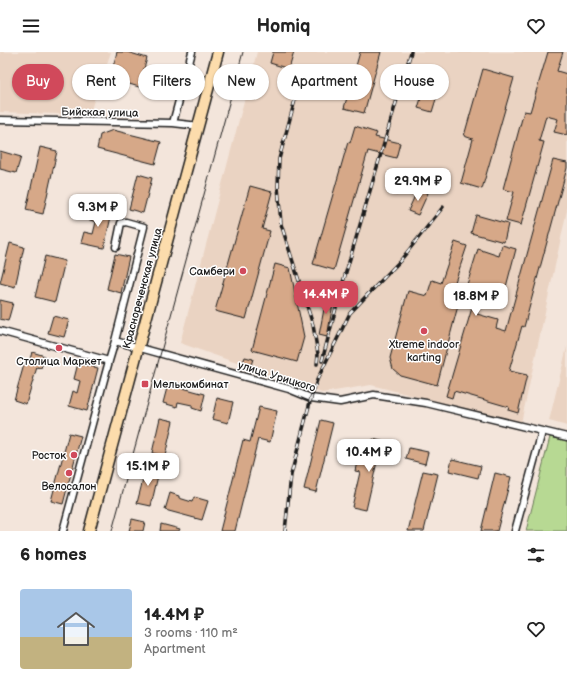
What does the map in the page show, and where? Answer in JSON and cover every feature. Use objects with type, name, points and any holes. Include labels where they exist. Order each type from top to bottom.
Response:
[{"type":"main road","name":"Краснореченская улица","points":[[89,531],[218,52]]},
{"type":"street","points":[[173,124],[192,52]]},
{"type":"street","name":"Бийская улица","points":[[0,120],[173,124],[199,126]]},
{"type":"street","points":[[63,531],[115,341],[144,227],[126,222],[121,223],[116,247]]},
{"type":"street","points":[[0,330],[109,361]]},
{"type":"street","name":"улица Урицкого","points":[[115,341],[289,389],[311,398],[340,402],[374,396],[426,403],[567,437]]},
{"type":"street","points":[[515,531],[542,432]]},
{"type":"shaded area","points":[[0,52],[111,52],[107,64],[72,64],[72,100],[94,100],[89,115],[0,112]]},
{"type":"shaded area","points":[[257,52],[567,52],[567,210],[521,423],[371,385],[322,393],[180,343],[244,100],[269,100],[269,64],[254,64]]},
{"type":"shaded area","points":[[567,347],[567,426],[549,421]]},
{"type":"green space","points":[[550,437],[567,441],[567,531],[526,531]]},
{"type":"building","points":[[117,52],[127,52],[147,58],[145,64],[138,64],[138,87],[130,84],[130,64],[114,64]]},
{"type":"building","points":[[273,52],[294,52],[290,64],[277,64],[277,65],[270,63]]},
{"type":"building","points":[[360,52],[381,52],[372,84],[372,64],[357,64]]},
{"type":"building","points":[[548,52],[563,52],[557,71],[567,74],[567,135],[554,132],[558,119],[546,116],[539,141],[544,142],[521,225],[506,221],[514,192],[503,189],[524,111],[530,112]]},
{"type":"building","points":[[483,69],[514,78],[482,189],[461,183],[473,139],[464,136]]},
{"type":"building","points":[[346,100],[368,100],[364,113],[344,108]]},
{"type":"building","points":[[420,100],[436,100],[432,112],[418,108]]},
{"type":"building","points":[[355,126],[377,133],[375,137],[400,143],[396,158],[368,151],[334,270],[313,264],[348,142],[350,143]]},
{"type":"building","points":[[113,130],[161,142],[155,164],[97,149],[100,135]]},
{"type":"building","points":[[40,147],[57,151],[43,214],[26,210]]},
{"type":"building","points":[[0,151],[21,157],[16,173],[0,169]]},
{"type":"building","points":[[553,160],[567,163],[567,168],[524,327],[522,326],[509,371],[527,375],[518,413],[508,410],[509,407],[454,391],[452,398],[446,396],[474,301],[460,298],[437,385],[400,375],[393,369],[390,358],[408,291],[427,296],[432,280],[441,283],[455,242],[467,246],[453,288],[465,291],[478,249],[499,256],[502,245],[516,249],[502,302],[482,297],[477,314],[498,320],[496,328],[506,331]]},
{"type":"building","points":[[138,174],[152,178],[143,213],[129,209]]},
{"type":"building","points":[[394,174],[402,177],[397,195],[388,192]]},
{"type":"building","name":"Самбери","points":[[250,186],[272,192],[262,229],[270,231],[246,319],[215,311]]},
{"type":"building","points":[[418,189],[428,193],[418,215],[408,211]]},
{"type":"building","points":[[89,207],[112,212],[104,248],[81,243],[84,232],[93,234],[96,222],[87,219]]},
{"type":"building","points":[[476,215],[508,224],[504,242],[471,233]]},
{"type":"building","points":[[10,243],[24,247],[15,287],[0,283]]},
{"type":"building","points":[[115,254],[129,257],[121,293],[107,289]]},
{"type":"building","points":[[45,256],[65,261],[55,302],[35,297]]},
{"type":"building","points":[[275,264],[290,268],[304,337],[297,362],[252,350]]},
{"type":"building","points":[[320,296],[334,298],[327,337],[319,335],[325,304],[319,303]]},
{"type":"building","points":[[0,300],[13,303],[8,321],[0,319]]},
{"type":"building","points":[[53,316],[69,320],[64,337],[48,333]]},
{"type":"building","points":[[32,352],[45,356],[41,368],[37,367],[26,404],[14,400],[25,361],[29,363]]},
{"type":"building","points":[[245,357],[253,359],[251,365],[243,362]]},
{"type":"building","points":[[78,363],[98,368],[87,411],[69,406],[73,391],[77,393],[80,381],[74,379]]},
{"type":"building","points":[[168,384],[205,394],[201,411],[192,408],[192,405],[178,402],[177,407],[163,403]]},
{"type":"building","points":[[217,398],[233,402],[228,423],[212,419]]},
{"type":"building","points":[[259,407],[277,411],[270,442],[258,439],[235,531],[220,531],[243,440],[250,442]]},
{"type":"building","points":[[160,418],[173,421],[165,456],[152,453]]},
{"type":"building","points":[[321,420],[333,423],[316,492],[304,489]]},
{"type":"building","points":[[69,433],[81,436],[63,504],[51,501]]},
{"type":"building","points":[[373,439],[393,444],[390,455],[379,453],[366,510],[352,507],[360,472],[355,471],[358,457],[369,459]]},
{"type":"building","points":[[409,448],[428,452],[425,464],[406,459]]},
{"type":"building","points":[[452,459],[481,466],[478,478],[449,471]]},
{"type":"building","points":[[146,468],[159,471],[151,506],[137,503]]},
{"type":"building","points":[[423,471],[438,474],[424,531],[408,531]]},
{"type":"building","points":[[495,473],[511,477],[497,531],[481,531]]},
{"type":"building","points":[[170,493],[179,496],[179,498],[192,502],[194,497],[208,501],[202,520],[165,510]]},
{"type":"building","points":[[132,519],[145,522],[143,531],[129,531]]},
{"type":"building","points":[[161,524],[180,529],[179,531],[160,531]]},
{"type":"tram line","points":[[112,531],[243,52]]},
{"type":"railway","points":[[322,361],[341,289],[411,52]]},
{"type":"railway","points":[[295,100],[279,159],[278,186],[281,224],[313,325],[318,354],[317,364]]},
{"type":"railway","points":[[285,531],[291,475],[317,380],[350,313],[400,261],[443,207]]},
{"type":"place","name":"Самбери","points":[[243,271]]},
{"type":"place","name":"Xtreme indoor karting","points":[[424,331]]},
{"type":"place","name":"Столица Маркет","points":[[59,348]]},
{"type":"place","name":"Мелькомбинат","points":[[145,384]]},
{"type":"place","name":"Росток","points":[[74,455]]},
{"type":"place","name":"Велосалон","points":[[69,473]]}]
